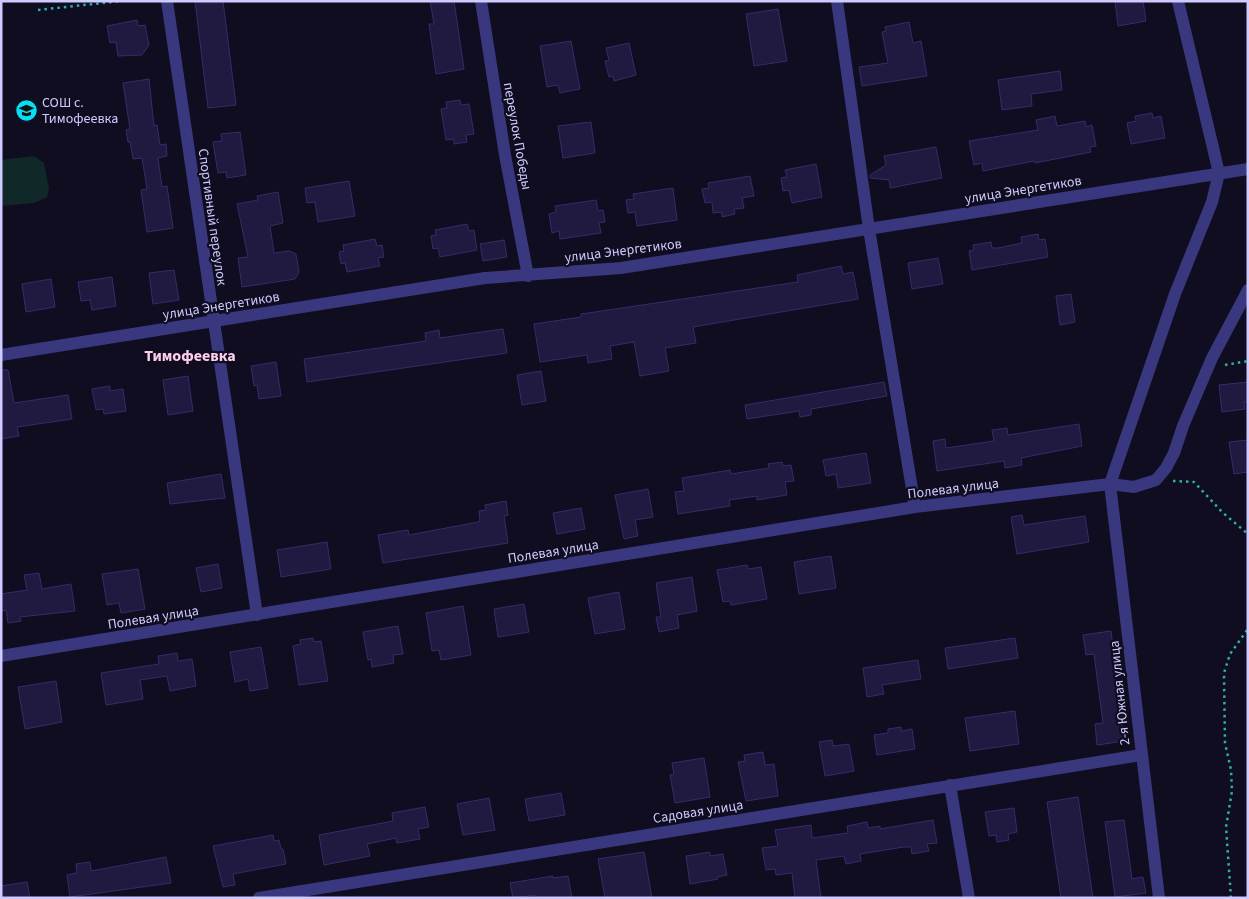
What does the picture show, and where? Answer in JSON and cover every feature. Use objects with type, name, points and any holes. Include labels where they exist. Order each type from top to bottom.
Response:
[{"type":"street","name":"Спортивный переулок","points":[[167,1],[257,615]]},
{"type":"street","name":"переулок Победы","points":[[481,1],[504,155],[528,276]]},
{"type":"street","points":[[837,1],[868,229],[915,507]]},
{"type":"street","points":[[1110,484],[1175,294],[1212,202],[1219,172],[1178,1]]},
{"type":"street","name":"улица Энергетиков","points":[[1,355],[485,278],[621,268],[1219,172],[1248,169]]},
{"type":"street","points":[[1156,480],[1174,453],[1183,426],[1208,368],[1248,290]]},
{"type":"street","name":"Полевая улица","points":[[1,656],[915,507],[1110,484],[1134,487],[1156,480]]},
{"type":"street","name":"2-я Южная улица","points":[[1110,484],[1140,755],[1159,898]]},
{"type":"street","name":"Садовая улица","points":[[259,898],[1140,755]]},
{"type":"street","points":[[950,785],[969,898]]},
{"type":"path","points":[[38,10],[121,1]]},
{"type":"path","points":[[1208,368],[1248,361]]},
{"type":"path","points":[[1156,480],[1194,482],[1222,512],[1248,534]]},
{"type":"path","points":[[1230,898],[1226,827],[1232,791],[1231,770],[1225,743],[1224,673],[1230,654],[1248,629]]},
{"type":"green space","points":[[34,156],[44,163],[49,189],[47,197],[34,203],[1,206],[1,160]]},
{"type":"building","points":[[195,1],[223,1],[236,105],[208,108]]},
{"type":"building","points":[[430,1],[454,1],[464,69],[436,74],[429,24],[434,24]]},
{"type":"building","points":[[1115,1],[1143,1],[1146,21],[1118,26]]},
{"type":"building","points":[[778,9],[787,61],[754,66],[746,14]]},
{"type":"building","points":[[137,20],[138,26],[145,25],[149,45],[142,55],[118,56],[116,42],[110,43],[107,26]]},
{"type":"building","points":[[909,22],[913,43],[921,41],[927,76],[862,86],[859,67],[888,63],[882,32],[886,31],[885,27]]},
{"type":"building","points":[[571,41],[580,89],[560,93],[558,85],[547,87],[540,46]]},
{"type":"building","points":[[629,43],[636,75],[614,81],[613,76],[609,77],[605,61],[609,60],[606,48]]},
{"type":"building","points":[[1060,71],[1062,90],[1031,94],[1032,106],[1002,110],[998,80]]},
{"type":"building","points":[[149,79],[154,126],[157,125],[160,145],[166,144],[167,156],[158,158],[162,187],[167,186],[173,228],[147,232],[141,190],[147,189],[142,158],[133,159],[130,142],[128,142],[126,130],[130,129],[123,83]]},
{"type":"building","points":[[460,100],[461,105],[469,104],[474,134],[466,135],[467,142],[454,144],[454,139],[446,140],[441,109],[447,108],[446,102]]},
{"type":"building","points":[[1152,113],[1153,118],[1161,116],[1165,138],[1131,144],[1127,123],[1136,121],[1135,116]]},
{"type":"building","points":[[1055,116],[1057,126],[1085,121],[1086,127],[1092,125],[1096,146],[1090,147],[1091,152],[983,171],[982,163],[974,165],[969,141],[1038,130],[1036,120]]},
{"type":"building","points":[[591,122],[595,153],[563,158],[558,126]]},
{"type":"building","points":[[240,132],[246,175],[227,178],[226,172],[218,173],[213,142],[222,141],[221,134]]},
{"type":"building","points":[[936,147],[942,178],[890,188],[889,180],[870,178],[870,175],[886,165],[884,156]]},
{"type":"building","points":[[816,164],[822,197],[792,203],[789,190],[783,191],[781,178],[787,177],[785,170]]},
{"type":"building","points":[[750,176],[754,196],[742,198],[744,208],[734,209],[735,214],[722,217],[722,212],[713,213],[712,202],[705,203],[702,189],[709,188],[708,183]]},
{"type":"building","points":[[349,181],[355,216],[318,222],[315,202],[307,203],[305,188]]},
{"type":"building","points":[[673,188],[677,220],[637,226],[635,212],[628,213],[626,200],[634,199],[633,194]]},
{"type":"building","points":[[278,192],[283,223],[270,226],[274,253],[289,251],[296,254],[299,272],[295,279],[242,287],[238,258],[248,257],[237,204],[258,200],[257,196]]},
{"type":"building","points":[[596,200],[598,211],[603,210],[605,222],[599,223],[601,233],[560,239],[559,231],[552,233],[549,214],[556,212],[555,206]]},
{"type":"building","points":[[467,224],[469,231],[474,230],[477,250],[440,257],[438,248],[433,249],[431,236],[436,235],[435,230]]},
{"type":"building","points":[[1038,234],[1039,240],[1045,239],[1048,257],[972,270],[969,251],[974,250],[973,245],[991,242],[992,248],[998,248],[1022,243],[1021,237]]},
{"type":"building","points":[[375,239],[377,246],[382,245],[384,257],[378,258],[380,266],[347,272],[345,263],[341,264],[339,252],[344,251],[343,245]]},
{"type":"building","points":[[504,240],[507,257],[483,261],[480,244]]},
{"type":"building","points":[[938,258],[943,284],[912,289],[908,263]]},
{"type":"building","points":[[841,266],[843,274],[853,272],[858,299],[693,327],[696,343],[665,348],[669,371],[640,376],[634,342],[610,346],[612,359],[588,363],[587,355],[540,362],[534,324],[581,317],[581,314],[798,282],[797,275]]},
{"type":"building","points":[[174,270],[179,300],[153,304],[149,273]]},
{"type":"building","points":[[112,277],[116,306],[92,310],[90,300],[81,301],[78,282]]},
{"type":"building","points":[[51,279],[55,307],[26,312],[22,284]]},
{"type":"building","points":[[1071,294],[1075,322],[1060,325],[1056,296]]},
{"type":"building","points":[[503,329],[507,353],[307,382],[304,359],[426,341],[425,333],[439,330],[440,338]]},
{"type":"building","points":[[276,362],[281,396],[259,399],[257,385],[254,386],[251,366]]},
{"type":"building","points":[[1,370],[8,370],[14,403],[68,395],[72,419],[17,427],[19,436],[1,439]]},
{"type":"building","points":[[541,371],[546,401],[522,405],[517,375]]},
{"type":"building","points":[[188,376],[193,411],[168,415],[163,380]]},
{"type":"building","points":[[884,382],[887,396],[811,409],[811,415],[800,417],[799,411],[747,419],[745,405]]},
{"type":"building","points":[[1248,382],[1248,402],[1244,402],[1245,409],[1222,412],[1219,385]]},
{"type":"building","points":[[110,386],[110,391],[123,389],[126,411],[104,414],[103,409],[96,410],[92,389]]},
{"type":"building","points":[[1079,424],[1082,446],[1021,458],[1022,465],[1005,468],[1004,461],[937,471],[933,441],[945,439],[946,448],[994,441],[992,430],[1007,428],[1008,435]]},
{"type":"building","points":[[1248,440],[1248,472],[1234,474],[1229,442]]},
{"type":"building","points":[[866,453],[871,483],[838,488],[836,474],[826,476],[823,460]]},
{"type":"building","points":[[782,462],[783,466],[791,465],[794,481],[785,482],[787,495],[757,500],[757,496],[729,500],[730,506],[678,514],[675,492],[684,491],[682,478],[730,470],[731,474],[769,468],[768,464]]},
{"type":"building","points":[[221,474],[225,498],[170,504],[167,483]]},
{"type":"building","points":[[648,489],[653,517],[635,520],[638,536],[624,539],[615,495]]},
{"type":"building","points":[[506,501],[508,515],[504,516],[508,543],[383,563],[378,535],[408,530],[409,535],[478,522],[480,521],[479,511],[486,510],[485,505]]},
{"type":"building","points":[[581,508],[585,529],[557,534],[553,513]]},
{"type":"building","points":[[1022,515],[1024,525],[1085,516],[1089,542],[1017,554],[1011,517]]},
{"type":"building","points":[[327,542],[331,569],[281,577],[277,550]]},
{"type":"building","points":[[831,556],[836,588],[799,594],[794,562]]},
{"type":"building","points":[[218,564],[222,588],[201,592],[196,568]]},
{"type":"building","points":[[747,565],[748,569],[761,567],[767,599],[731,605],[730,601],[723,602],[717,570]]},
{"type":"building","points":[[138,569],[145,609],[121,613],[119,603],[107,605],[102,574]]},
{"type":"building","points":[[39,573],[42,589],[71,584],[75,611],[20,617],[21,621],[8,623],[6,610],[1,611],[1,594],[27,590],[24,575]]},
{"type":"building","points":[[692,577],[697,611],[677,615],[679,628],[659,632],[656,617],[661,617],[656,583]]},
{"type":"building","points":[[619,592],[625,629],[595,634],[588,598]]},
{"type":"building","points":[[524,604],[529,632],[498,637],[494,609]]},
{"type":"building","points":[[463,606],[471,655],[441,660],[439,650],[432,651],[426,613]]},
{"type":"building","points":[[398,626],[403,654],[393,655],[394,663],[372,667],[371,659],[368,660],[363,632]]},
{"type":"building","points":[[1111,631],[1125,741],[1097,745],[1095,724],[1103,723],[1094,654],[1086,655],[1083,635]]},
{"type":"building","points":[[313,638],[314,642],[321,641],[328,681],[299,685],[293,646],[301,644],[300,640]]},
{"type":"building","points":[[1015,638],[1018,658],[948,669],[945,648]]},
{"type":"building","points":[[261,647],[268,688],[250,691],[248,679],[235,682],[230,652]]},
{"type":"building","points":[[177,653],[178,661],[192,659],[196,686],[170,691],[167,676],[140,680],[143,699],[106,705],[101,673],[159,664],[158,656]]},
{"type":"building","points":[[918,660],[921,679],[882,685],[884,694],[867,697],[863,668]]},
{"type":"building","points":[[56,681],[62,722],[25,729],[18,687]]},
{"type":"building","points":[[1015,711],[1019,744],[970,751],[965,718]]},
{"type":"building","points":[[901,727],[901,731],[912,729],[915,749],[877,755],[874,735],[888,733],[888,729]]},
{"type":"building","points":[[832,740],[833,746],[849,744],[854,771],[825,776],[819,742]]},
{"type":"building","points":[[763,752],[765,765],[774,764],[778,796],[746,801],[738,762],[745,761],[744,755]]},
{"type":"building","points":[[704,758],[710,797],[675,803],[670,775],[674,774],[672,763]]},
{"type":"building","points":[[561,793],[565,815],[529,821],[525,799]]},
{"type":"building","points":[[1078,797],[1093,898],[1061,898],[1047,802]]},
{"type":"building","points":[[489,798],[495,830],[463,835],[457,804]]},
{"type":"building","points":[[425,807],[429,827],[418,829],[420,839],[397,843],[396,838],[367,844],[370,856],[324,865],[319,835],[393,821],[392,813]]},
{"type":"building","points":[[1014,808],[1017,832],[1008,834],[1009,840],[997,842],[996,835],[989,836],[985,812]]},
{"type":"building","points":[[933,820],[937,843],[927,844],[929,851],[912,854],[911,847],[904,847],[860,854],[861,861],[846,864],[844,856],[816,860],[821,898],[795,898],[792,873],[776,875],[775,869],[766,870],[762,848],[778,846],[775,830],[811,825],[812,838],[848,833],[847,826],[867,822],[868,828],[880,826],[880,829]]},
{"type":"building","points":[[1124,820],[1132,879],[1143,877],[1146,893],[1115,897],[1105,822]]},
{"type":"building","points":[[273,835],[274,841],[279,840],[286,864],[233,874],[235,885],[223,887],[213,846]]},
{"type":"building","points":[[644,852],[652,898],[605,898],[598,859]]},
{"type":"building","points":[[710,852],[710,856],[723,854],[727,875],[717,877],[718,879],[690,884],[686,856]]},
{"type":"building","points":[[166,857],[171,883],[70,897],[67,875],[77,873],[76,864],[90,862],[91,871]]},
{"type":"building","points":[[553,876],[553,878],[568,876],[572,898],[536,898],[536,895],[513,898],[510,883]]},
{"type":"building","points":[[27,882],[30,898],[1,898],[1,886]]},
{"type":"place","name":"СОШ с. Тимофеевка","points":[[26,110]]},
{"type":"district","name":"Тимофеевка","points":[[190,355]]}]
